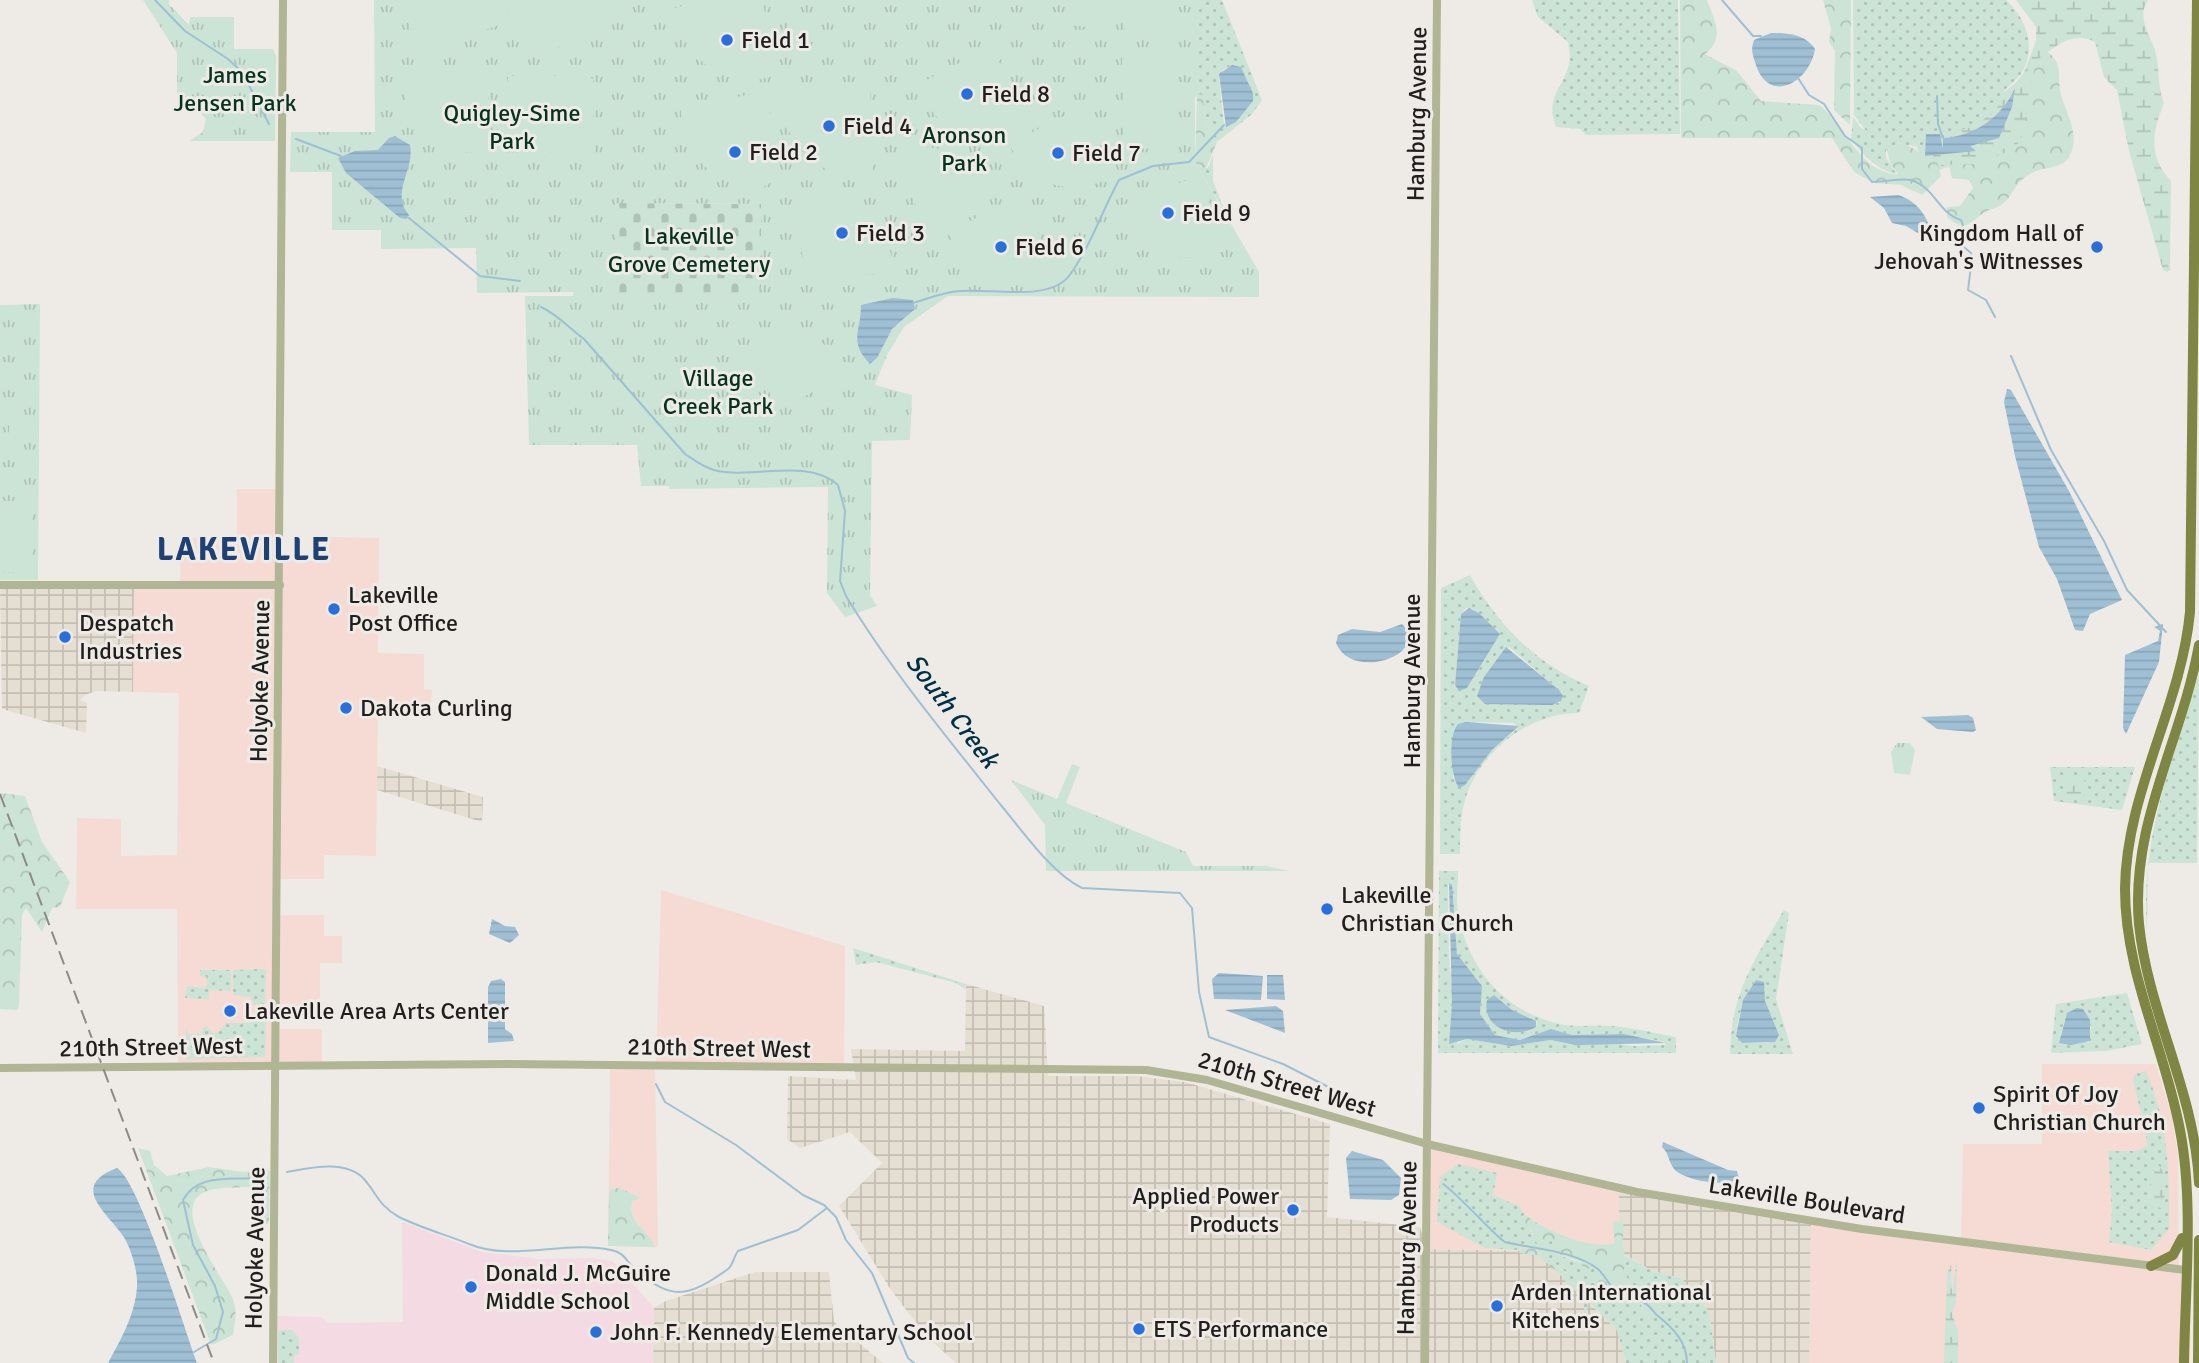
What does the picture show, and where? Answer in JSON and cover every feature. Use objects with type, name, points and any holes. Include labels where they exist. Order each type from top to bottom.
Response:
[{"type":"main road","points":[[2184,1363],[2186,1182],[2180,1130],[2134,970],[2127,931],[2125,884],[2134,814],[2180,670],[2190,612],[2197,0]]},
{"type":"main road","points":[[2199,645],[2147,818],[2140,857],[2138,901],[2146,964],[2189,1109],[2199,1183]]},
{"type":"main road","points":[[2151,1266],[2173,1255],[2186,1224]]},
{"type":"main road","points":[[2198,1363],[2199,1240]]},
{"type":"main road","points":[[2185,1270],[2199,1272]]},
{"type":"street","name":"Holyoke Avenue","points":[[273,1363],[283,0]]},
{"type":"street","name":"Hamburg Avenue","points":[[1425,1363],[1437,0]]},
{"type":"street","points":[[0,585],[280,585]]},
{"type":"street","name":"210th Street West","points":[[0,1068],[277,1065],[1146,1070],[1207,1080],[1427,1144]]},
{"type":"street","name":"Lakeville Boulevard","points":[[1427,1144],[1619,1189],[1736,1210],[2185,1270]]},
{"type":"shaded area","points":[[237,489],[281,489],[281,557],[329,557],[330,537],[379,538],[378,653],[424,654],[424,689],[432,690],[431,704],[378,705],[376,856],[324,855],[324,879],[278,879],[278,915],[324,915],[324,936],[342,936],[342,963],[320,963],[320,1013],[278,1013],[277,1029],[322,1029],[322,1065],[178,1066],[177,909],[76,909],[77,818],[121,819],[121,856],[177,855],[179,693],[133,692],[134,585],[180,585],[181,538],[237,537]]},
{"type":"shaded area","name":"Despatch Industries","points":[[0,585],[134,585],[133,692],[96,691],[85,695],[80,700],[87,703],[86,733],[2,709]]},
{"type":"shaded area","points":[[377,766],[483,797],[482,822],[377,790]]},
{"type":"shaded area","points":[[661,890],[845,946],[844,1069],[656,1065]]},
{"type":"shaded area","points":[[966,984],[1044,1006],[1048,1076],[1136,1076],[1185,1082],[1330,1124],[1327,1217],[1420,1227],[1426,1249],[1536,1251],[1617,1330],[1626,1363],[956,1363],[924,1334],[889,1287],[839,1206],[882,1163],[850,1132],[800,1148],[787,1139],[788,1076],[856,1080],[851,1049],[965,1051]]},
{"type":"shaded area","points":[[2042,1064],[2156,1064],[2172,1117],[2178,1155],[2179,1274],[2190,1276],[2190,1363],[1809,1363],[1811,1224],[1961,1245],[1963,1144],[2042,1144]]},
{"type":"shaded area","points":[[610,1065],[655,1066],[658,1247],[608,1246]]},
{"type":"shaded area","points":[[1427,1144],[1619,1189],[1619,1251],[1426,1249]]},
{"type":"shaded area","points":[[1619,1189],[1811,1221],[1809,1363],[1716,1363],[1709,1312],[1681,1278],[1652,1271],[1619,1251]]},
{"type":"shaded area","name":"Donald J. McGuire Middle School","points":[[402,1222],[482,1252],[540,1259],[594,1258],[614,1262],[654,1308],[653,1363],[277,1363],[277,1316],[321,1317],[330,1323],[403,1322]]},
{"type":"shaded area","points":[[755,1272],[829,1272],[834,1322],[883,1363],[653,1363],[654,1308],[666,1301]]},
{"type":"green space","name":"James Jensen Park","points":[[143,0],[169,0],[169,4],[189,25],[190,17],[234,17],[234,49],[273,49],[276,56],[275,141],[189,141],[203,132],[206,119],[197,109],[182,103],[177,106],[177,53]]},
{"type":"green space","points":[[374,0],[1195,0],[1195,162],[1259,272],[1259,297],[948,296],[904,327],[887,355],[875,385],[912,395],[910,440],[872,441],[870,595],[877,606],[845,617],[827,593],[828,487],[669,489],[669,486],[641,486],[637,445],[529,445],[525,296],[573,296],[574,292],[477,293],[476,248],[381,249],[381,230],[332,230],[332,172],[290,172],[291,132],[375,132]],"holes":[[[616,203],[761,204],[761,296],[616,296]]]},
{"type":"green space","points":[[400,0],[493,0],[502,24],[425,51],[417,47]]},
{"type":"green space","points":[[501,0],[604,0],[613,15],[542,57],[535,57]]},
{"type":"green space","name":"Field 1","points":[[703,0],[762,0],[780,73],[761,79],[742,80],[710,68],[697,57],[677,27],[671,9]]},
{"type":"green space","points":[[1067,0],[1113,0],[1113,29],[1066,25]]},
{"type":"green space","points":[[1124,0],[1172,0],[1173,35],[1125,37]]},
{"type":"green space","points":[[1195,0],[1222,0],[1262,100],[1252,114],[1217,142],[1205,121],[1203,95],[1195,97]],"holes":[[[1232,65],[1241,67],[1253,93],[1224,125],[1219,79],[1223,70]]]},
{"type":"green space","points":[[1532,0],[1678,0],[1680,134],[1586,135],[1580,129],[1556,127],[1552,108],[1569,64],[1568,42],[1538,17]]},
{"type":"green space","points":[[1680,0],[1707,0],[1717,35],[1705,54],[1737,71],[1761,101],[1819,105],[1873,166],[1898,174],[1890,163],[1887,150],[1907,145],[1937,162],[1941,176],[1922,195],[1901,185],[1874,183],[1854,172],[1832,138],[1681,138]]},
{"type":"green space","points":[[1823,0],[1851,0],[1850,125],[1834,110],[1835,51],[1829,42],[1831,28]]},
{"type":"green space","points":[[1853,0],[2006,0],[2019,15],[2027,33],[2029,53],[2020,75],[2003,93],[2018,81],[1956,164],[1939,170],[1921,160],[1917,147],[1910,145],[1886,150],[1886,158],[1896,173],[1889,172],[1871,161],[1851,140],[1853,117],[1867,132],[1854,115]]},
{"type":"green space","points":[[2016,0],[2148,0],[2143,18],[2156,54],[2164,103],[2154,144],[2159,163],[2171,181],[2170,270],[2167,272],[2163,270],[2129,151],[2117,90],[2104,77],[2095,42],[2071,39],[2036,61],[2022,135],[2015,149],[1974,164],[1939,165],[1930,151],[1946,135],[1971,127],[1992,114],[2024,72],[2036,41],[2036,27]]},
{"type":"green space","points":[[794,1],[799,32],[789,34],[784,2]]},
{"type":"green space","name":"Field 8","points":[[987,48],[993,50],[1032,126],[1013,134],[979,138],[950,128],[937,117],[915,86]]},
{"type":"green space","points":[[2043,49],[2055,59],[2059,70],[2061,95],[2074,142],[2069,157],[2062,164],[2026,177],[2006,201],[1970,223],[1962,225],[1953,222],[1947,217],[1947,207],[1960,206],[1973,188],[1969,180],[1952,178],[1949,166],[1960,157],[1978,152],[2033,59]]},
{"type":"green space","name":"Field 9","points":[[1176,54],[1178,148],[1124,149],[1122,55]]},
{"type":"green space","points":[[482,65],[489,70],[488,154],[451,147],[424,130],[406,102],[400,66]]},
{"type":"green space","points":[[508,76],[589,76],[593,79],[594,163],[558,155],[532,139],[515,112]]},
{"type":"green space","name":"Field 4","points":[[867,82],[870,85],[873,174],[850,176],[828,170],[808,157],[793,139],[784,119],[778,85]]},
{"type":"green space","name":"Field 2","points":[[763,93],[768,98],[781,177],[761,188],[732,183],[716,176],[701,163],[684,140],[680,105]]},
{"type":"green space","points":[[1197,94],[1203,95],[1205,121],[1217,142],[1206,168],[1198,167],[1195,162]]},
{"type":"green space","name":"Field 7","points":[[1076,110],[1082,112],[1115,176],[1084,186],[1054,185],[1029,171],[1009,144]]},
{"type":"green space","points":[[919,147],[948,150],[968,157],[984,170],[1002,192],[929,230],[889,154]]},
{"type":"green space","points":[[1213,154],[1213,181],[1226,214],[1198,167],[1208,168]]},
{"type":"green space","name":"Field 9","points":[[1192,178],[1201,181],[1227,248],[1204,256],[1178,257],[1154,251],[1144,245],[1133,233],[1120,206]]},
{"type":"green space","name":"Field 3","points":[[827,189],[855,203],[874,219],[886,240],[895,271],[811,283],[806,279],[793,193]]},
{"type":"green space","name":"Field 6","points":[[1015,199],[1021,201],[1059,272],[1021,282],[993,279],[970,263],[947,232]]},
{"type":"green space","name":"Lakeville Grove Cemetery","points":[[616,203],[762,204],[761,296],[616,296]]},
{"type":"green space","points":[[40,304],[38,580],[0,580],[0,305]]},
{"type":"green space","points":[[786,332],[806,336],[823,344],[834,357],[838,378],[783,408],[776,406],[749,350],[764,338]]},
{"type":"green space","points":[[9,415],[29,415],[28,444],[9,443]]},
{"type":"green space","points":[[0,501],[32,501],[33,572],[0,572]]},
{"type":"green space","points":[[1470,575],[1493,610],[1520,641],[1552,667],[1589,686],[1579,713],[1542,720],[1525,728],[1494,751],[1482,766],[1465,800],[1461,820],[1460,854],[1440,854],[1441,588]],"holes":[[[1466,608],[1473,609],[1500,634],[1467,688],[1455,685],[1461,614]],[[1509,647],[1559,690],[1560,703],[1485,704]],[[1466,722],[1513,723],[1519,727],[1492,750],[1465,785],[1453,778],[1454,731]]]},
{"type":"green space","points":[[2199,674],[2197,863],[2148,863],[2160,800]]},
{"type":"green space","points":[[1897,743],[1910,743],[1915,750],[1910,775],[1894,773],[1891,752]]},
{"type":"green space","points":[[1072,764],[1080,767],[1066,803],[1186,852],[1193,866],[1267,866],[1289,871],[1046,871],[1045,825],[1011,780],[1057,799]]},
{"type":"green space","points":[[2050,767],[2135,767],[2122,810],[2054,801]]},
{"type":"green space","points":[[2075,775],[2083,779],[2087,787],[2083,795],[2075,799],[2067,795],[2063,787],[2067,779]]},
{"type":"green space","points":[[0,793],[25,796],[42,842],[70,882],[60,907],[52,908],[42,932],[26,908],[22,915],[17,1010],[0,1009]]},
{"type":"green space","points":[[1439,871],[1458,871],[1457,908],[1463,934],[1481,971],[1508,1000],[1544,1020],[1565,1025],[1613,1026],[1676,1037],[1676,1053],[1438,1053]],"holes":[[[1450,883],[1457,954],[1482,986],[1480,1014],[1495,1035],[1520,1040],[1551,1029],[1572,1035],[1624,1034],[1665,1042],[1665,1045],[1575,1045],[1551,1040],[1511,1046],[1467,1039],[1457,1044],[1449,955]],[[1494,995],[1512,1010],[1537,1022],[1536,1027],[1521,1032],[1501,1027],[1486,1009]]]},
{"type":"green space","points":[[2148,871],[2147,931],[2146,897]]},
{"type":"green space","points":[[1784,910],[1789,913],[1776,999],[1793,1054],[1730,1054],[1735,1013],[1746,978]],"holes":[[[1756,980],[1779,1035],[1768,1043],[1742,1043],[1736,1036],[1742,1007]]]},
{"type":"green space","points":[[853,948],[966,984],[965,989],[956,983],[876,962],[856,965]]},
{"type":"green space","points":[[266,969],[265,1005],[254,1005],[250,997],[233,995],[233,970]]},
{"type":"green space","points":[[200,970],[231,970],[231,991],[209,990],[209,999],[185,998],[187,986],[205,988],[208,984],[206,977],[210,977],[200,976]]},
{"type":"green space","points":[[2127,993],[2142,1044],[2106,1051],[2051,1053],[2056,1004]],"holes":[[[2066,1016],[2091,1026],[2089,1043],[2060,1036]]]},
{"type":"green space","points":[[254,1015],[266,1017],[265,1057],[186,1059],[186,1029],[189,1034],[201,1034],[204,1026],[207,1026],[211,1032],[217,1033],[226,1023],[250,1023]]},
{"type":"green space","points":[[2146,1071],[2153,1090],[2163,1129],[2168,1168],[2169,1229],[2151,1250],[2109,1242],[2112,1212],[2108,1151],[2137,1151],[2148,1145],[2133,1079],[2135,1074]],"holes":[[[2163,1173],[2165,1199],[2151,1201],[2150,1177]]]},
{"type":"green space","points":[[138,1148],[150,1151],[154,1165],[167,1176],[209,1167],[243,1172],[270,1170],[269,1222],[265,1226],[260,1222],[259,1192],[254,1187],[211,1190],[195,1200],[192,1212],[195,1227],[235,1307],[233,1335],[212,1345],[210,1342]]},
{"type":"green space","points":[[2156,1163],[2163,1172],[2165,1184],[2161,1208],[2154,1207],[2151,1201],[2149,1169]]},
{"type":"green space","points":[[1458,1164],[1497,1173],[1493,1195],[1519,1206],[1538,1244],[1522,1246],[1518,1250],[1485,1248],[1437,1222],[1440,1177]]},
{"type":"green space","points":[[620,1188],[641,1198],[632,1201],[631,1209],[635,1221],[655,1247],[608,1246],[609,1194],[611,1189]]},
{"type":"green space","points":[[1525,1215],[1555,1232],[1581,1241],[1605,1245],[1615,1243],[1613,1222],[1622,1221],[1622,1243],[1627,1261],[1622,1274],[1630,1280],[1627,1294],[1622,1298],[1615,1296],[1610,1286],[1600,1284],[1594,1273],[1597,1269],[1584,1268],[1579,1261],[1556,1254],[1552,1240],[1545,1246],[1550,1260],[1567,1274],[1564,1278],[1539,1256],[1519,1253],[1522,1246],[1538,1244],[1533,1239],[1533,1232],[1521,1219]]},
{"type":"green space","points":[[1550,1239],[1555,1243],[1556,1254],[1597,1269],[1600,1284],[1610,1286],[1612,1293],[1627,1294],[1630,1281],[1622,1274],[1626,1256],[1652,1271],[1681,1278],[1709,1312],[1716,1363],[1626,1363],[1617,1330],[1589,1302],[1584,1321],[1584,1299],[1562,1278],[1567,1273],[1550,1260],[1544,1247]],"holes":[[[1654,1289],[1661,1293],[1666,1308],[1649,1319],[1644,1316],[1639,1296]]]},
{"type":"green space","points":[[1957,1259],[1956,1302],[1952,1314],[1958,1331],[1958,1363],[1944,1363],[1947,1274],[1951,1264],[1952,1295]]},
{"type":"green space","points":[[1642,1287],[1654,1289],[1667,1302],[1667,1308],[1649,1319],[1644,1316],[1639,1290]]},
{"type":"green space","points":[[292,1330],[299,1338],[299,1355],[294,1355],[294,1363],[278,1363],[278,1332]]},
{"type":"water","points":[[1771,33],[1801,37],[1815,49],[1812,61],[1805,71],[1788,85],[1769,84],[1761,76],[1755,62],[1752,51],[1754,40]]},
{"type":"water","points":[[1232,65],[1241,67],[1253,93],[1253,101],[1236,122],[1226,127],[1219,74]]},
{"type":"water","points":[[2015,88],[2012,107],[1999,138],[1970,146],[1976,151],[1925,156],[1926,134],[1940,134],[1943,149],[1943,138],[1976,129],[1995,116]]},
{"type":"water","points":[[395,136],[410,145],[411,154],[402,189],[404,206],[409,215],[407,219],[400,218],[346,173],[338,158],[355,151],[378,150],[389,138]]},
{"type":"water","points":[[1898,195],[1912,202],[1923,213],[1933,242],[1906,226],[1892,223],[1884,208],[1870,197]]},
{"type":"water","points":[[893,298],[913,300],[915,309],[892,329],[877,358],[870,364],[857,342],[861,305]]},
{"type":"water","points":[[2007,389],[2011,390],[2069,491],[2122,600],[2090,614],[2083,631],[2075,630],[2057,579],[2039,547],[2004,402]]},
{"type":"water","points":[[1469,608],[1479,613],[1500,634],[1467,688],[1459,691],[1455,685],[1461,614]]},
{"type":"water","points":[[1402,624],[1408,635],[1406,646],[1386,660],[1357,661],[1344,655],[1336,643],[1338,635],[1352,629],[1380,632]]},
{"type":"water","points":[[2163,624],[2159,662],[2126,734],[2123,728],[2125,655],[2158,641],[2160,631],[2154,627]]},
{"type":"water","points":[[1506,647],[1559,690],[1563,696],[1561,701],[1552,705],[1485,704],[1477,696],[1484,677]]},
{"type":"water","points":[[1968,715],[1973,718],[1976,730],[1973,732],[1937,729],[1921,717]]},
{"type":"water","points":[[1466,722],[1519,726],[1492,750],[1465,785],[1459,788],[1451,756],[1452,746],[1458,724]]},
{"type":"water","points":[[1449,883],[1452,885],[1457,954],[1482,986],[1480,1014],[1495,1035],[1520,1040],[1551,1029],[1572,1035],[1624,1034],[1666,1043],[1575,1045],[1551,1040],[1511,1046],[1467,1039],[1449,1044],[1452,1004]]},
{"type":"water","points":[[492,919],[505,926],[515,927],[519,935],[510,943],[489,934]]},
{"type":"water","points":[[1219,973],[1263,976],[1261,1000],[1214,999],[1212,979]]},
{"type":"water","points":[[1267,975],[1283,975],[1285,1000],[1267,999]]},
{"type":"water","points":[[501,979],[505,982],[505,1029],[512,1034],[514,1041],[488,1043],[488,987],[491,981]]},
{"type":"water","points":[[1756,980],[1764,982],[1765,1001],[1779,1035],[1775,1042],[1742,1043],[1736,1036],[1743,1000]]},
{"type":"water","points":[[1494,995],[1512,1010],[1536,1021],[1536,1027],[1528,1031],[1510,1032],[1494,1024],[1489,1018],[1487,1000]]},
{"type":"water","points":[[1276,1006],[1283,1011],[1285,1033],[1225,1010]]},
{"type":"water","points":[[2077,1008],[2083,1009],[2090,1020],[2090,1041],[2071,1045],[2059,1043],[2067,1013]]},
{"type":"water","points":[[1663,1142],[1728,1170],[1737,1171],[1739,1179],[1716,1183],[1681,1174],[1671,1165],[1662,1147]]},
{"type":"water","points":[[1352,1151],[1383,1160],[1401,1178],[1399,1195],[1391,1200],[1350,1199],[1346,1158]]},
{"type":"water","points":[[117,1168],[137,1199],[149,1227],[197,1363],[108,1363],[130,1317],[137,1287],[128,1244],[103,1211],[93,1192],[95,1184],[102,1176]]},
{"type":"waterway","name":"South Creek","points":[[155,0],[185,31],[228,59],[242,72],[269,124]]},
{"type":"waterway","points":[[1722,0],[1753,36],[1761,36]]},
{"type":"waterway","points":[[1798,78],[1809,95],[1824,104],[1845,136],[1862,148],[1862,169],[1872,182],[1911,180],[1926,188],[1947,212],[1961,220],[1963,225],[1959,235],[1963,239],[1959,243],[1971,253],[1972,258],[1968,290],[1986,300],[1995,317]]},
{"type":"waterway","points":[[1937,96],[1938,124],[1943,138]]},
{"type":"waterway","points":[[913,303],[954,292],[1033,291],[1060,284],[1069,276],[1083,254],[1119,180],[1153,166],[1189,162],[1224,125]]},
{"type":"waterway","name":"South Creek","points":[[296,139],[341,156]]},
{"type":"waterway","name":"South Creek","points":[[409,218],[480,276],[520,281]]},
{"type":"waterway","name":"South Creek","points":[[541,307],[584,339],[685,454],[699,463],[714,470],[729,472],[811,472],[838,485],[845,511],[840,581],[846,596],[900,676],[1027,838],[1048,862],[1082,888],[1180,893],[1192,908],[1199,992],[1209,1037],[1283,1064],[1360,1103]]},
{"type":"waterway","points":[[2011,356],[2051,450],[2104,541],[2127,590],[2166,632]]},
{"type":"waterway","points":[[656,1084],[665,1102],[736,1145],[803,1195],[824,1205],[836,1217],[846,1240],[872,1273],[908,1358],[914,1363]]},
{"type":"waterway","points":[[287,1172],[327,1166],[347,1169],[364,1179],[392,1213],[425,1228],[486,1249],[521,1251],[575,1247],[615,1251],[648,1280],[670,1291],[681,1292],[702,1285],[728,1269],[738,1251],[798,1230],[827,1208]]},
{"type":"waterway","points":[[194,1352],[216,1339],[223,1312],[215,1286],[193,1245],[183,1200],[196,1186],[205,1182],[254,1178]]},
{"type":"waterway","name":"South Creek","points":[[1443,1184],[1505,1242],[1577,1258],[1598,1269],[1622,1297],[1645,1303],[1678,1336],[1685,1348],[1687,1363]]},
{"type":"railway","points":[[0,794],[214,1363]]},
{"type":"place","name":"Field 1","points":[[727,40]]},
{"type":"place","name":"Field 8","points":[[967,94]]},
{"type":"place","name":"Field 4","points":[[829,126]]},
{"type":"place","name":"Field 2","points":[[735,152]]},
{"type":"place","name":"Field 7","points":[[1058,153]]},
{"type":"place","name":"Field 9","points":[[1168,213]]},
{"type":"place","name":"Field 3","points":[[842,233]]},
{"type":"place","name":"Field 6","points":[[1001,247]]},
{"type":"place","name":"Kingdom Hall of Jehovah's Witnesses","points":[[2097,247]]},
{"type":"place","name":"Lakeville Post Office","points":[[334,609]]},
{"type":"place","name":"Despatch Industries","points":[[65,637]]},
{"type":"place","name":"Dakota Curling","points":[[346,708]]},
{"type":"place","name":"Lakeville Christian Church","points":[[1327,909]]},
{"type":"place","name":"Lakeville Area Arts Center","points":[[230,1011]]},
{"type":"place","name":"Spirit Of Joy Christian Church","points":[[1979,1108]]},
{"type":"place","name":"Applied Power Products","points":[[1293,1210]]},
{"type":"place","name":"Donald J. McGuire Middle School","points":[[471,1287]]},
{"type":"place","name":"Arden International Kitchens","points":[[1497,1306]]},
{"type":"place","name":"ETS Performance","points":[[1139,1329]]},
{"type":"place","name":"John F. Kennedy Elementary School","points":[[596,1332]]},
{"type":"district","name":"LAKEVILLE","points":[[244,549]]},
{"type":"park label","name":"Quigley-Sime Park","points":[[512,127]]},
{"type":"park label","name":"Aronson Park","points":[[964,149]]},
{"type":"park label","name":"Village Creek Park","points":[[718,392]]}]
